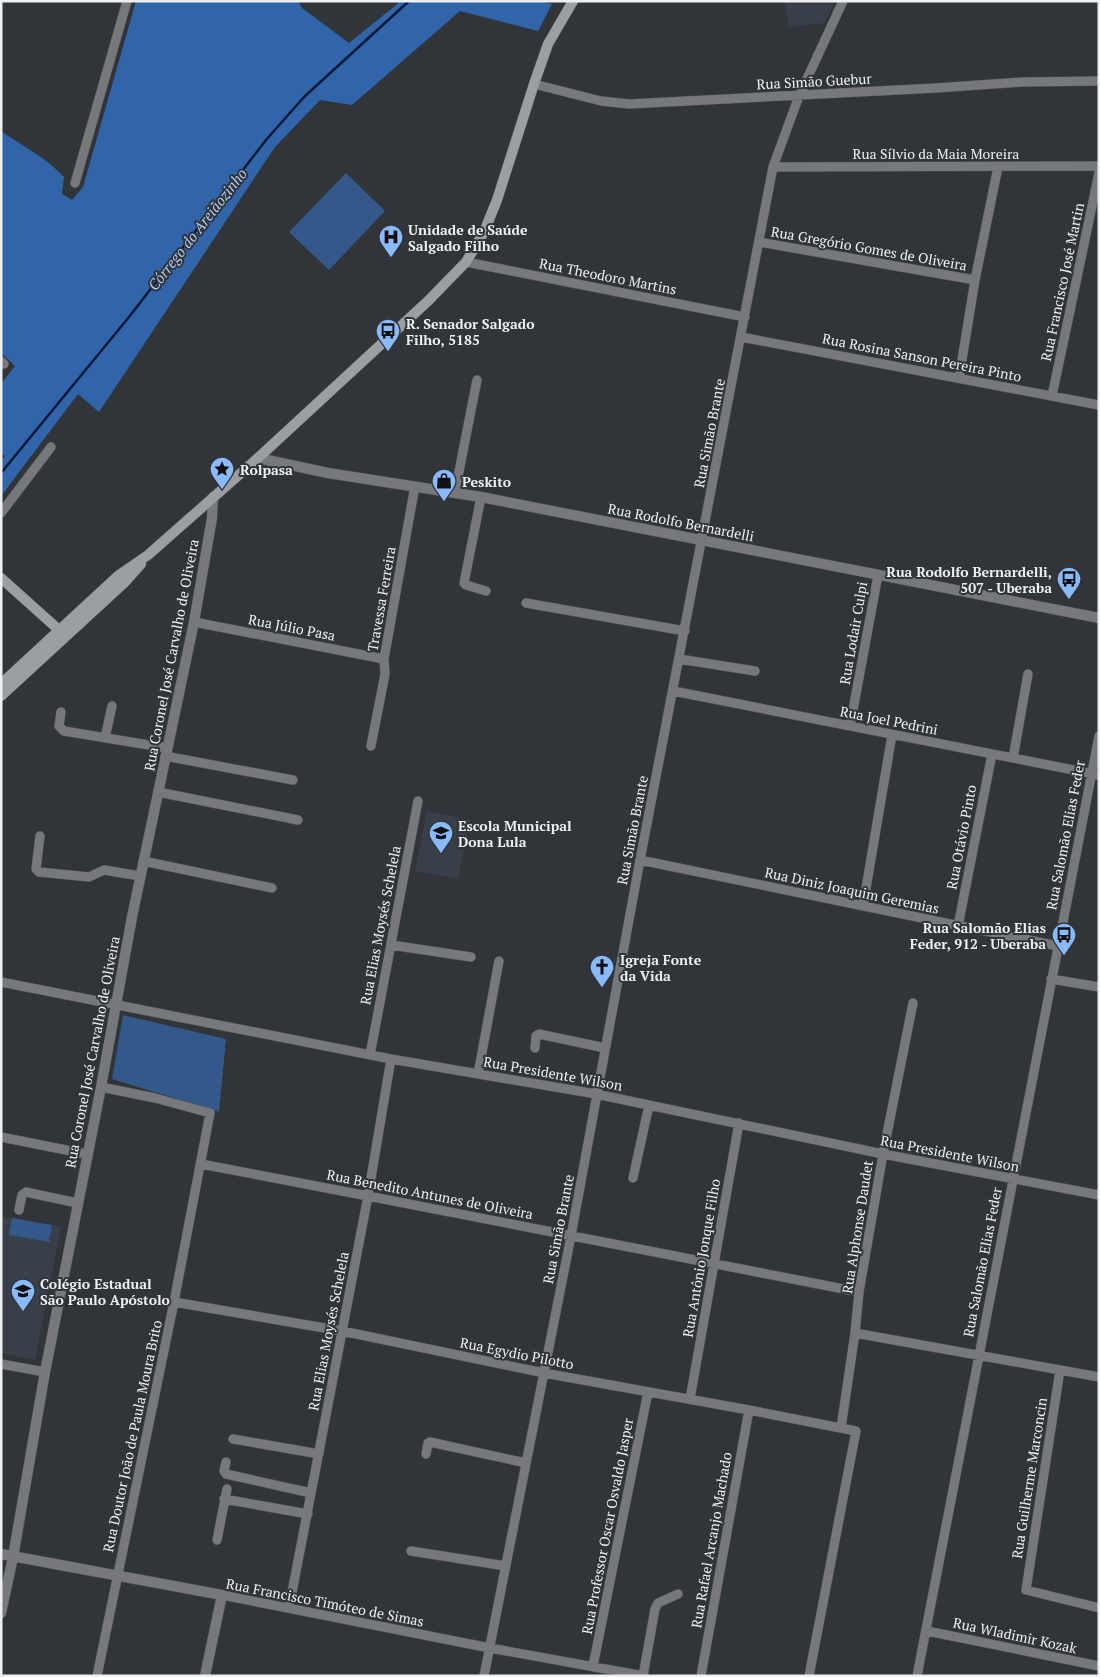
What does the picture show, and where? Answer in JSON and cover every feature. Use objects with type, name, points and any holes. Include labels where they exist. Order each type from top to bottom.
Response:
[{"type":"main road","points":[[1,684],[119,575],[148,555],[258,458],[428,301],[466,262],[484,232],[497,200],[548,44],[573,1]]},
{"type":"main road","points":[[1,696],[125,582],[148,555]]},
{"type":"main road","points":[[1,578],[59,630],[63,640]]},
{"type":"street","name":"Rua Simão Brante","points":[[484,1676],[544,1373],[772,167],[799,96],[843,1]]},
{"type":"street","points":[[75,183],[126,3]]},
{"type":"street","name":"Rua Simão Guebur","points":[[534,84],[602,102],[629,104],[1023,82],[1099,80]]},
{"type":"street","name":"Rua Sílvio da Maia Moreira","points":[[772,167],[1099,166]]},
{"type":"street","points":[[959,378],[975,280],[998,167]]},
{"type":"street","name":"Rua Francisco José Martin","points":[[1052,396],[1099,173]]},
{"type":"street","name":"Rua Gregório Gomes de Oliveira","points":[[759,242],[975,280]]},
{"type":"street","name":"Rua Theodoro Martins","points":[[466,262],[745,317]]},
{"type":"street","name":"Rua Rosina Sanson Pereira Pinto","points":[[741,337],[1099,405]]},
{"type":"street","points":[[456,492],[477,380]]},
{"type":"street","points":[[1,513],[51,447]]},
{"type":"street","name":"Rua Rodolfo Bernardelli","points":[[258,458],[328,473],[456,492],[1099,618]]},
{"type":"street","name":"Travessa Ferreira","points":[[371,746],[385,674],[384,659],[415,486]]},
{"type":"street","name":"Rua Coronel José Carvalho de Oliveira","points":[[1,1613],[13,1557],[44,1372],[140,876],[194,622],[212,518],[213,497]]},
{"type":"street","points":[[481,497],[464,583],[466,586],[486,591]]},
{"type":"street","name":"Rua Lodair Culpi","points":[[850,726],[878,575]]},
{"type":"street","points":[[526,603],[685,631]]},
{"type":"street","name":"Rua Júlio Pasa","points":[[194,622],[384,659]]},
{"type":"street","points":[[679,659],[754,671]]},
{"type":"street","points":[[1013,758],[1028,674]]},
{"type":"street","name":"Rua Joel Pedrini","points":[[673,691],[1095,775]]},
{"type":"street","points":[[105,738],[112,706]]},
{"type":"street","points":[[61,712],[59,726],[61,729],[294,780]]},
{"type":"street","points":[[863,906],[892,734]]},
{"type":"street","name":"Rua Salomão Elias Feder","points":[[917,1676],[1051,979],[1095,775],[1099,736]]},
{"type":"street","name":"Rua Otávio Pinto","points":[[958,926],[992,754]]},
{"type":"street","points":[[158,792],[298,820]]},
{"type":"street","name":"Rua Elias Moysés Schelela","points":[[370,1054],[418,801]]},
{"type":"street","points":[[40,836],[36,869],[39,872],[89,877],[104,870],[140,876]]},
{"type":"street","name":"Rua Diniz Joaquim Geremias","points":[[640,860],[1058,946]]},
{"type":"street","points":[[143,861],[272,888]]},
{"type":"street","points":[[391,945],[471,956]]},
{"type":"street","points":[[478,1074],[499,961]]},
{"type":"street","points":[[1051,979],[1099,987]]},
{"type":"street","name":"Rua Presidente Wilson","points":[[1,982],[391,1059],[596,1094],[883,1154],[1099,1196]]},
{"type":"street","name":"Rua Alphonse Daudet","points":[[841,1428],[859,1292],[883,1154],[913,1003]]},
{"type":"street","points":[[535,1048],[536,1036],[539,1034],[605,1048]]},
{"type":"street","name":"Rua Elias Moysés Schelela","points":[[290,1608],[368,1196],[391,1059]]},
{"type":"street","name":"Rua Doutor João de Paula Moura Brito","points":[[97,1676],[174,1302],[210,1113],[155,1098],[100,1087]]},
{"type":"street","points":[[633,1178],[649,1105]]},
{"type":"street","name":"Rua Antônio Jonque Filho","points":[[690,1399],[739,1123]]},
{"type":"street","points":[[1,1137],[86,1154]]},
{"type":"street","name":"Rua Benedito Antunes de Oliveira","points":[[201,1164],[859,1292]]},
{"type":"street","points":[[19,1210],[22,1195],[26,1192],[77,1203]]},
{"type":"street","name":"Rua Egydio Pilotto","points":[[174,1302],[342,1331],[544,1373],[856,1431],[809,1676]]},
{"type":"street","points":[[855,1333],[1099,1377]]},
{"type":"street","points":[[1,1364],[44,1372]]},
{"type":"street","name":"Rua Guilherme Marconcin","points":[[1060,1370],[1026,1590],[1099,1608]]},
{"type":"street","name":"Rua Professor Oscar Osvaldo Jasper","points":[[593,1666],[648,1392]]},
{"type":"street","name":"Rua Rafael Arcanjo Machado","points":[[701,1676],[749,1410]]},
{"type":"street","points":[[233,1439],[319,1454]]},
{"type":"street","points":[[426,1454],[428,1443],[430,1442],[526,1463]]},
{"type":"street","points":[[226,1462],[224,1471],[226,1474],[311,1493]]},
{"type":"street","points":[[217,1540],[227,1489]]},
{"type":"street","points":[[224,1499],[308,1514]]},
{"type":"street","points":[[411,1551],[506,1566]]},
{"type":"street","name":"Rua Francisco Timóteo de Simas","points":[[1,1554],[644,1676]]},
{"type":"street","points":[[644,1676],[655,1609],[658,1603],[678,1594]]},
{"type":"street","points":[[205,1676],[222,1596]]},
{"type":"street","name":"Rua Wladimir Kozak","points":[[927,1631],[1099,1666]]},
{"type":"shaded area","points":[[136,1],[298,1],[302,8],[349,43],[401,1],[541,1],[552,4],[538,31],[460,11],[352,105],[320,100],[275,147],[99,412],[78,394],[1,496],[1,462],[5,456],[1,453],[1,384],[15,366],[1,353],[1,131],[57,170],[64,177],[62,194],[72,200],[83,187]]},
{"type":"shaded area","points":[[784,1],[835,1],[825,23],[789,27]]},
{"type":"shaded area","points":[[346,173],[385,211],[329,270],[289,232]]},
{"type":"shaded area","name":"Escola Municipal Dona Lula","points":[[427,811],[470,820],[458,879],[415,871]]},
{"type":"shaded area","points":[[123,1015],[226,1039],[219,1112],[112,1079]]},
{"type":"shaded area","name":"Colégio Estadual São Paulo Apóstolo","points":[[1,1216],[61,1227],[35,1360],[1,1353]]},
{"type":"shaded area","points":[[12,1218],[52,1225],[49,1242],[9,1235]]},
{"type":"waterway","name":"Córrego do Areiãozinho","points":[[1,473],[129,317],[266,140],[304,97],[409,1]]},
{"type":"place","name":"Unidade de Saúde Salgado Filho","points":[[391,258]]},
{"type":"place","name":"R. Senador Salgado Filho, 5185","points":[[388,352]]},
{"type":"place","name":"Rolpasa","points":[[222,490]]},
{"type":"place","name":"Peskito","points":[[444,502]]},
{"type":"place","name":"Rua Rodolfo Bernardelli, 507 - Uberaba","points":[[1069,600]]},
{"type":"place","name":"Escola Municipal Dona Lula","points":[[441,854]]},
{"type":"place","name":"Rua Salomão Elias Feder, 912 - Uberaba","points":[[1064,956]]},
{"type":"place","name":"Igreja Fonte da Vida","points":[[602,988]]},
{"type":"place","name":"Colégio Estadual São Paulo Apóstolo","points":[[23,1312]]}]
